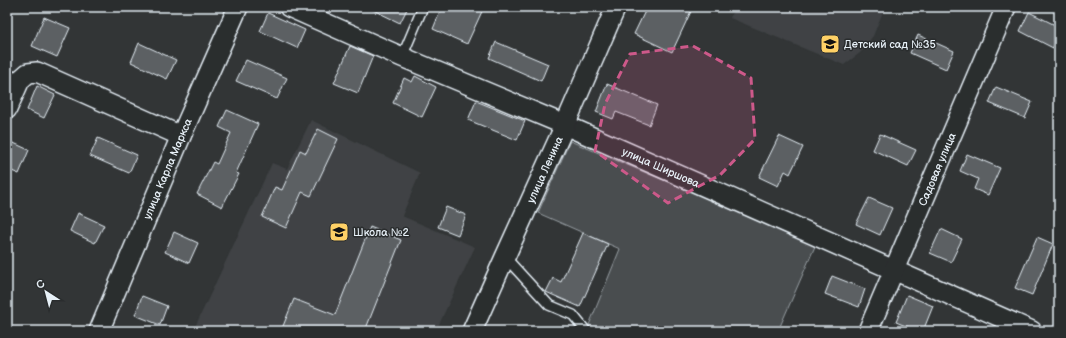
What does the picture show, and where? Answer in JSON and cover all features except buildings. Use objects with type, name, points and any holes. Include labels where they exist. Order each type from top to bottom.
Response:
[{"type":"street","name":"улица Карла Маркса","points":[[99,331],[181,136],[238,7]]},
{"type":"street","name":"улица Ширшова","points":[[289,7],[402,57],[565,125],[1032,331]]},
{"type":"street","name":"улица Ленина","points":[[472,331],[565,125],[616,7]]},
{"type":"street","name":"Садовая улица","points":[[868,331],[1006,7]]},
{"type":"street","points":[[7,109],[20,80],[28,73],[37,72],[181,136]]},
{"type":"lane","points":[[402,57],[423,7]]},
{"type":"lane","points":[[505,256],[549,305],[573,315],[586,331]]},
{"type":"highlighted area","points":[[693,46],[751,78],[755,139],[720,175],[668,203],[595,151],[605,104],[630,54]]},
{"type":"shaded area","name":"Детский сад №35","points":[[734,7],[885,7],[873,36],[860,53],[844,65],[730,18]]},
{"type":"shaded area","name":"Школа №2","points":[[311,120],[420,173],[402,216],[475,247],[436,331],[193,331],[272,163],[287,169]]},
{"type":"shaded area","points":[[570,141],[816,244],[778,331],[606,331],[589,325],[620,249],[538,213]]},
{"type":"place","name":"Детский сад №35","points":[[830,44]]},
{"type":"place","name":"Школа №2","points":[[339,232]]}]
